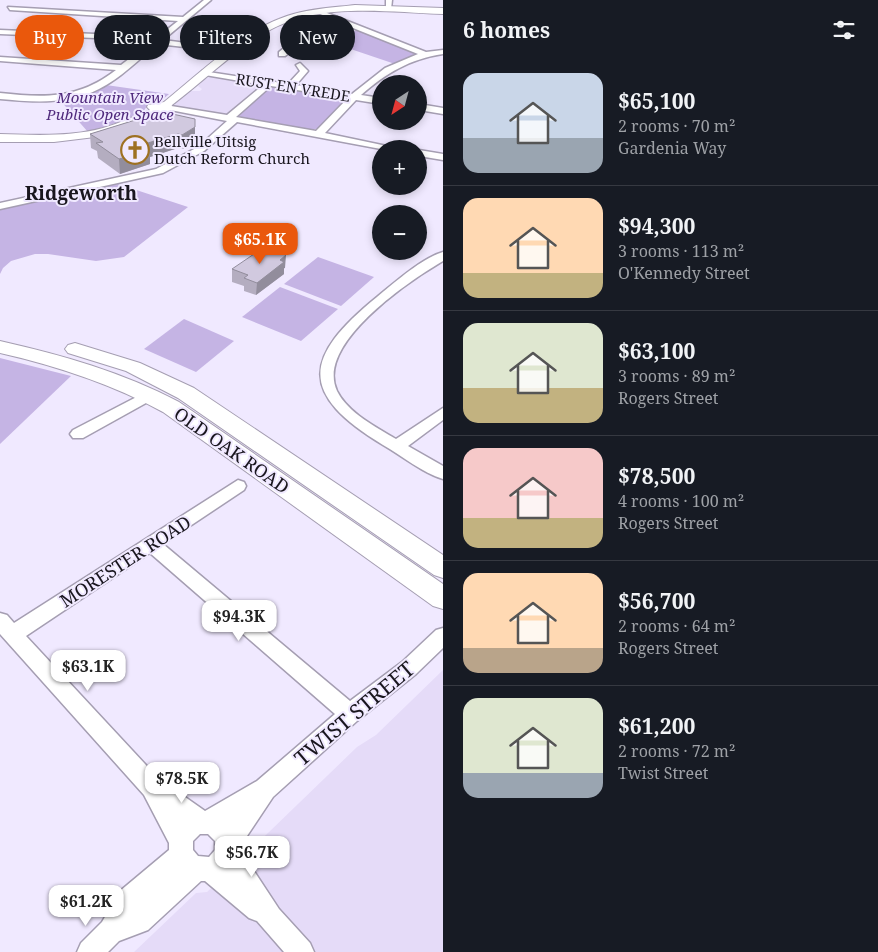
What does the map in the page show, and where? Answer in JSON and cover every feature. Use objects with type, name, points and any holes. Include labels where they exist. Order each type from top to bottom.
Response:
[{"type":"main road","name":"OLD OAK ROAD","points":[[0,332],[110,359],[186,393],[443,568]]},
{"type":"main road","name":"OLD OAK ROAD","points":[[0,347],[56,359],[96,372],[150,395],[186,418],[443,598]]},
{"type":"street","points":[[20,0],[7,9],[180,19]]},
{"type":"street","points":[[189,15],[208,0]]},
{"type":"street","points":[[270,26],[276,22],[320,12],[389,4],[443,11]]},
{"type":"street","points":[[320,12],[327,15]]},
{"type":"street","points":[[170,30],[180,22]]},
{"type":"street","points":[[355,28],[424,54]]},
{"type":"street","points":[[0,32],[94,36]]},
{"type":"street","points":[[318,135],[354,97],[384,72],[424,54],[443,52]]},
{"type":"street","points":[[0,60],[69,63],[122,68]]},
{"type":"street","points":[[0,96],[38,99],[73,95],[97,87],[132,60]]},
{"type":"street","points":[[0,138],[41,139],[84,135],[117,127],[160,107],[223,60]]},
{"type":"street","points":[[290,86],[304,71],[300,65]]},
{"type":"street","name":"RUST EN VREDE","points":[[206,73],[372,100]]},
{"type":"street","points":[[0,206],[158,171],[201,149],[270,83]]},
{"type":"street","points":[[160,107],[372,145]]},
{"type":"street","points":[[428,108],[443,111]]},
{"type":"street","points":[[427,154],[443,157]]},
{"type":"street","points":[[443,256],[400,284],[367,312],[341,342],[327,367],[329,388],[339,405],[356,420],[443,473]]},
{"type":"street","points":[[78,434],[150,395]]},
{"type":"street","points":[[398,445],[443,413]]},
{"type":"street","name":"MORESTER ROAD","points":[[6,628],[151,544],[238,486]]},
{"type":"street","points":[[151,544],[350,714]]},
{"type":"street","points":[[6,628],[150,786],[193,858],[270,918],[301,952]]},
{"type":"street","name":"TWIST STREET","points":[[204,822],[265,789],[350,714],[390,684],[443,636]]},
{"type":"street","points":[[150,786],[204,822],[219,827],[224,832],[227,849],[270,918]]},
{"type":"street","name":"TWIST STREET","points":[[227,849],[265,789]]},
{"type":"street","points":[[193,858],[188,829],[204,822]]},
{"type":"street","points":[[193,858],[220,863],[227,849]]},
{"type":"street","points":[[90,952],[110,932],[139,921],[193,858]]},
{"type":"shaded area","points":[[215,76],[264,84],[229,115],[222,116],[173,106],[189,91],[200,91],[202,89],[198,86],[204,79]]},
{"type":"shaded area","points":[[443,670],[443,952],[134,952],[196,893],[207,892],[357,747],[376,735]]},
{"type":"green space","points":[[355,31],[412,52],[415,55],[395,64],[355,50]]},
{"type":"green space","name":"Mountain View Public Open Space","points":[[106,85],[169,94],[161,101],[147,106],[143,112],[134,117],[88,132],[59,99],[97,90]]},
{"type":"green space","points":[[272,86],[337,96],[345,101],[319,128],[312,130],[234,118]]},
{"type":"green space","points":[[118,184],[188,207],[124,257],[96,261],[35,254],[11,261],[3,268],[0,274],[0,208]]},
{"type":"green space","points":[[318,257],[374,277],[341,306],[284,284]]},
{"type":"green space","points":[[280,287],[338,309],[301,341],[242,317]]},
{"type":"green space","points":[[184,319],[234,341],[196,372],[144,349]]},
{"type":"green space","points":[[0,358],[71,376],[0,444]]},
{"type":"building","points":[[168,113],[195,119],[195,127],[182,135],[178,134],[141,145],[149,150],[119,159],[96,143],[103,142],[90,134],[145,117],[158,118],[160,114]]},
{"type":"building","points":[[270,250],[286,255],[280,260],[284,262],[257,283],[244,278],[248,275],[232,269],[257,252],[263,254]]},
{"type":"place","name":"Bellville Uitsig Dutch Reform Church","points":[[135,150]]},
{"type":"district","name":"Ridgeworth","points":[[81,193]]}]
